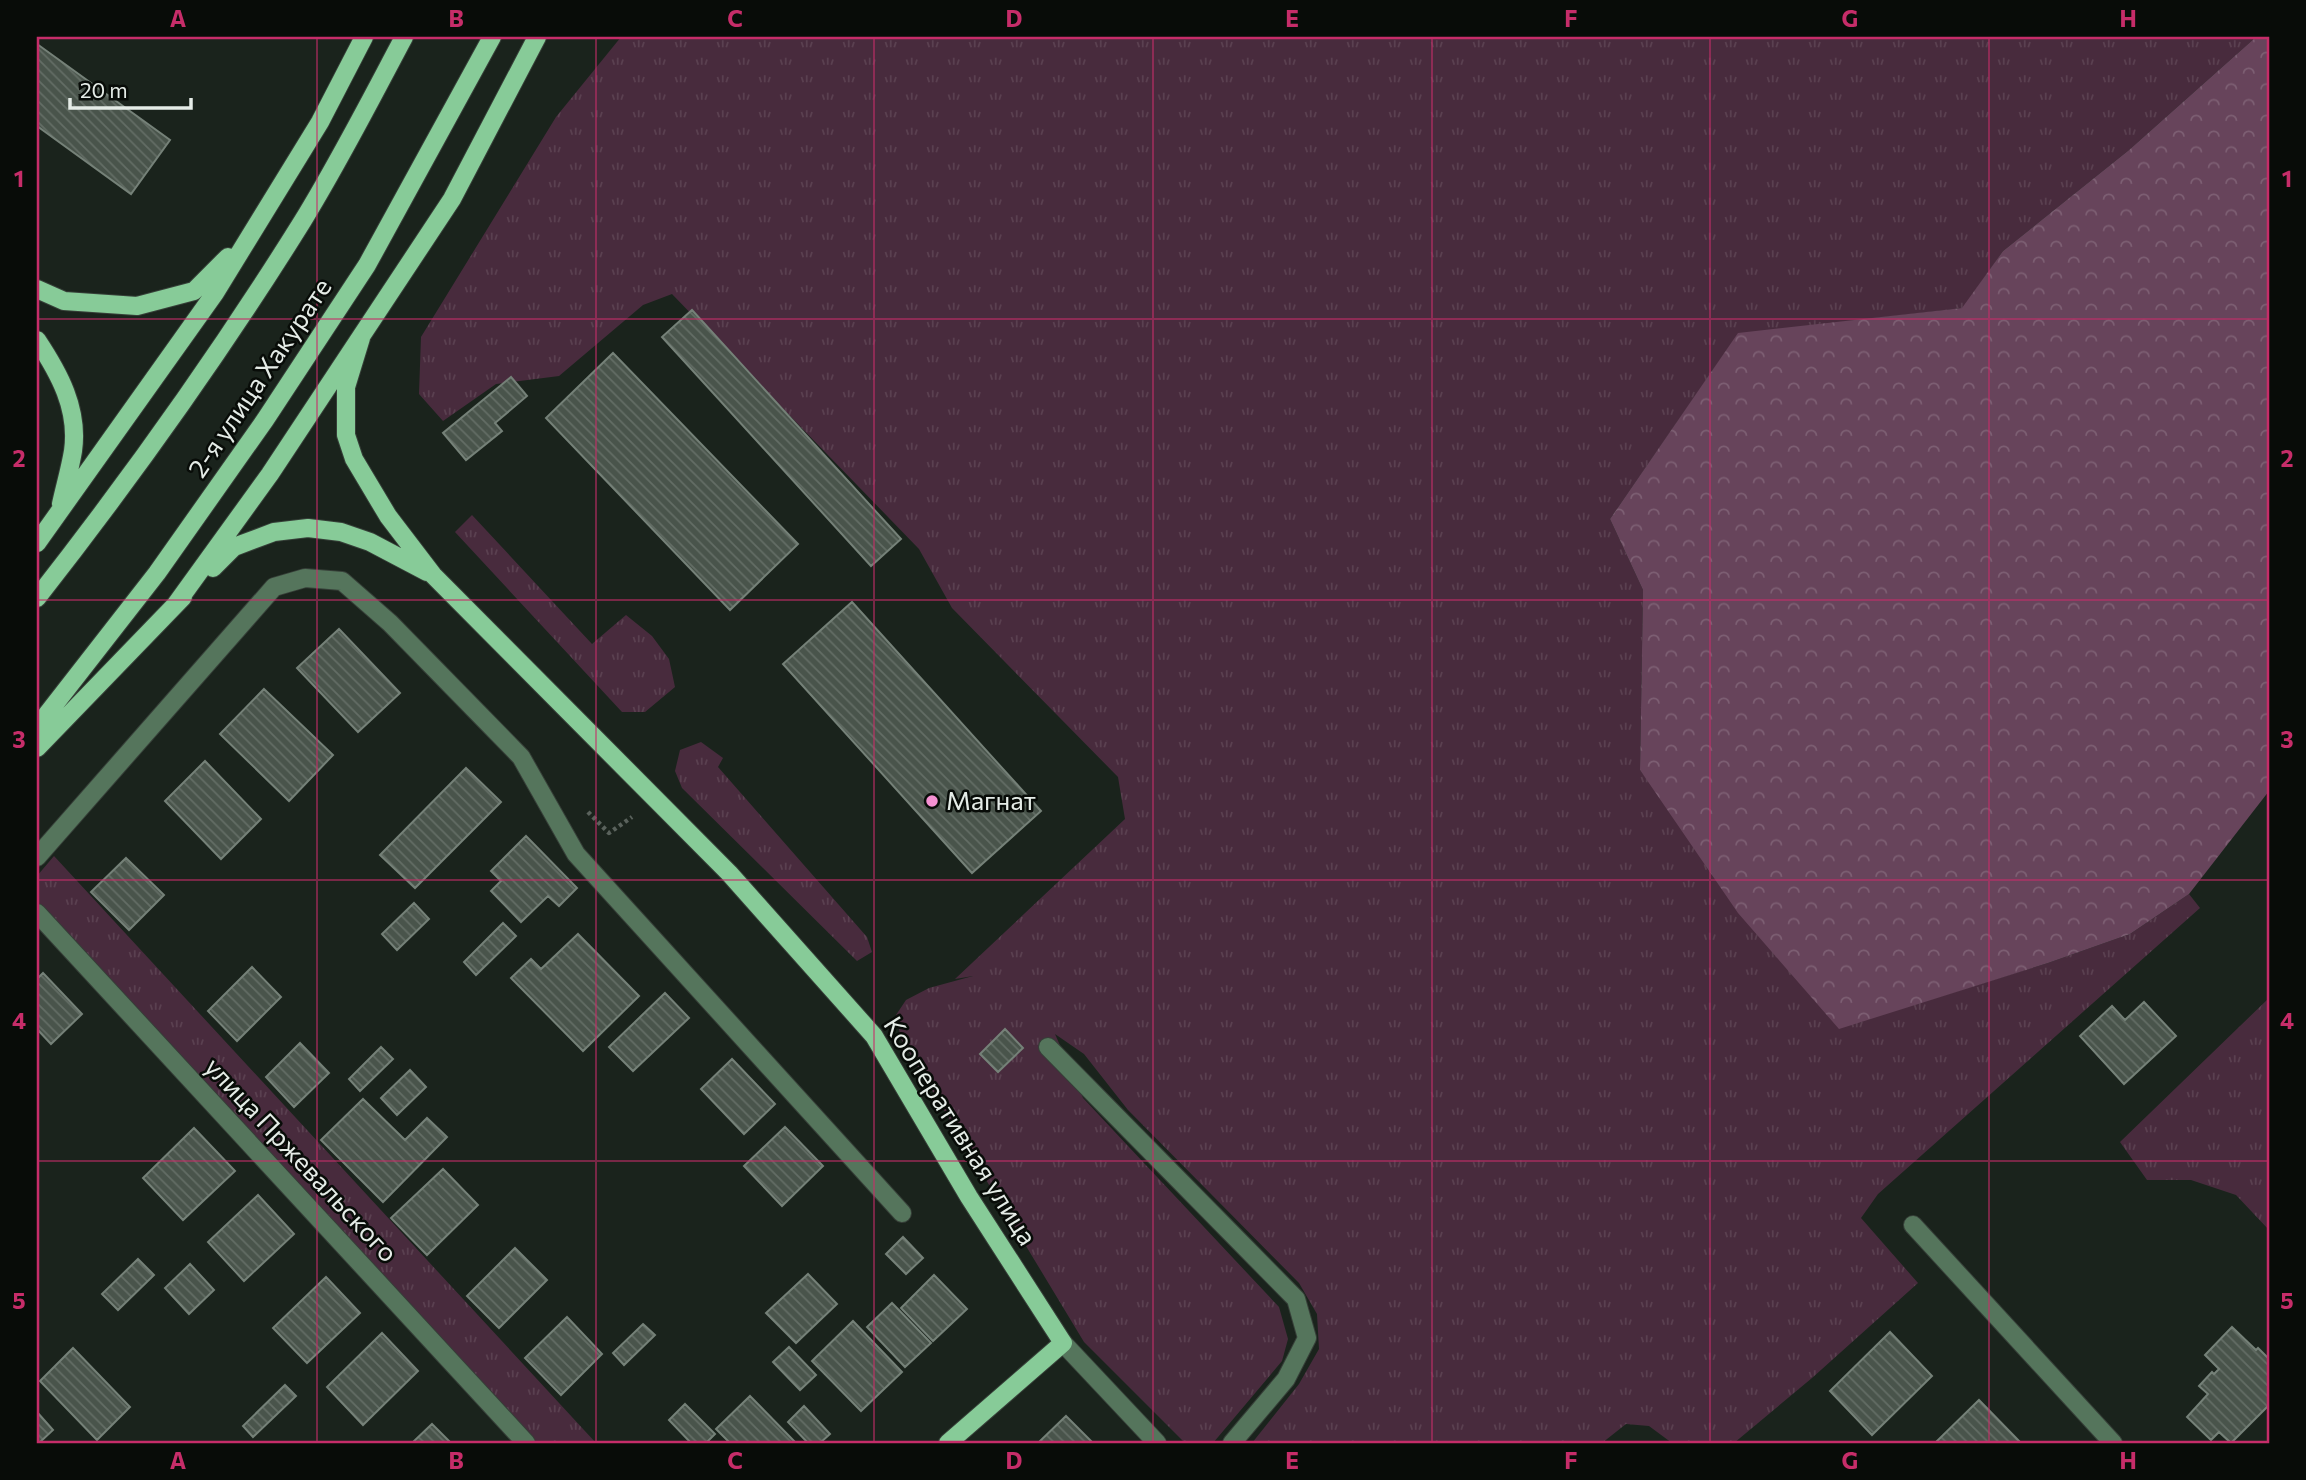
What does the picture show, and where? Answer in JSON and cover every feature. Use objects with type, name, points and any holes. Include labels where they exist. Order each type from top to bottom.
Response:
[{"type":"main road","points":[[37,543],[215,293],[320,122],[364,37]]},
{"type":"main road","name":"2-я улица Хакурате","points":[[37,598],[89,531],[219,348],[302,221],[404,37]]},
{"type":"main road","name":"2-я улица Хакурате","points":[[37,727],[157,573],[265,420],[368,265],[492,37]]},
{"type":"main road","points":[[176,604],[270,474],[452,199],[537,37]]},
{"type":"main road","points":[[37,289],[64,301],[136,306],[194,290],[220,267],[258,222]]},
{"type":"main road","points":[[361,338],[346,387],[346,435],[354,459],[371,490],[433,575]]},
{"type":"main road","points":[[37,340],[57,370],[72,410],[73,449],[58,514]]},
{"type":"main road","points":[[37,748],[234,547],[274,532],[307,528],[341,532],[370,542],[433,575]]},
{"type":"main road","name":"Кооперативная улица","points":[[433,575],[729,873],[874,1036],[969,1197],[1063,1343]]},
{"type":"main road","points":[[948,1443],[1063,1343]]},
{"type":"street","points":[[37,857],[274,587],[305,578],[342,581],[390,623],[521,757],[576,854],[902,1213]]},
{"type":"street","name":"улица Пржевальского","points":[[37,913],[526,1443]]},
{"type":"street","points":[[1048,1047],[1296,1299],[1307,1338],[1286,1379],[1232,1443]]},
{"type":"street","points":[[1913,1225],[2113,1443]]},
{"type":"street","name":"Кооперативная улица","points":[[1063,1343],[1157,1443]]},
{"type":"path","points":[[542,797],[576,799],[609,833],[655,800]]},
{"type":"green space","points":[[621,37],[2256,37],[2129,150],[2003,251],[1963,308],[1738,334],[1610,519],[1643,590],[1640,770],[1839,1028],[2048,963],[2130,934],[2189,894],[2200,908],[1878,1194],[1861,1218],[1918,1283],[1812,1378],[1734,1443],[1672,1443],[1649,1426],[1626,1424],[1602,1443],[1252,1443],[1299,1384],[1319,1349],[1317,1314],[1299,1283],[1128,1110],[1084,1054],[1055,1034],[1083,1098],[1279,1307],[1288,1339],[1282,1361],[1213,1443],[1185,1443],[1084,1342],[901,1039],[896,1015],[906,1000],[929,988],[973,976],[955,979],[1125,819],[1118,777],[952,608],[919,549],[672,294],[643,305],[559,376],[496,384],[443,421],[419,394],[421,337],[556,117]]},
{"type":"green space","points":[[2256,37],[2269,37],[2269,791],[2189,894],[2130,934],[2048,963],[1839,1029],[1738,913],[1640,770],[1643,590],[1610,519],[1738,333],[1962,308],[2003,251],[2129,150]]},
{"type":"green space","points":[[472,515],[592,644],[626,615],[652,636],[669,659],[675,687],[645,712],[622,712],[455,532]]},
{"type":"green space","points":[[701,742],[723,758],[718,767],[867,937],[872,952],[857,961],[682,788],[675,771],[680,750]]},
{"type":"green space","points":[[54,856],[596,1443],[530,1443],[41,907],[37,901],[37,876]]},
{"type":"green space","points":[[2269,998],[2269,1230],[2236,1195],[2191,1180],[2147,1180],[2120,1142]]},
{"type":"building","points":[[37,44],[170,140],[131,194],[37,126]]},
{"type":"building","points":[[692,310],[901,539],[871,566],[662,337]]},
{"type":"building","points":[[613,353],[798,544],[730,610],[546,418]]},
{"type":"building","points":[[511,377],[527,396],[495,423],[502,431],[466,460],[443,433]]},
{"type":"building","points":[[852,602],[1041,811],[972,873],[783,664]]},
{"type":"building","points":[[339,629],[400,693],[358,732],[297,668]]},
{"type":"building","points":[[264,689],[333,755],[289,801],[220,734]]},
{"type":"building","points":[[205,761],[261,819],[221,859],[165,801]]},
{"type":"building","points":[[466,768],[501,802],[415,888],[380,855]]},
{"type":"building","points":[[526,836],[577,888],[559,906],[548,896],[521,922],[491,891],[501,881],[491,871]]},
{"type":"building","points":[[126,858],[164,895],[129,930],[91,892]]},
{"type":"building","points":[[414,903],[429,919],[397,950],[382,934]]},
{"type":"building","points":[[503,923],[516,936],[476,975],[464,962]]},
{"type":"building","points":[[578,934],[639,996],[583,1051],[511,978],[531,959],[541,969]]},
{"type":"building","points":[[252,967],[281,997],[237,1041],[208,1011]]},
{"type":"building","points":[[43,973],[82,1014],[51,1044],[37,1029],[37,979]]},
{"type":"building","points":[[665,993],[689,1018],[633,1071],[609,1047]]},
{"type":"building","points":[[2144,1002],[2176,1036],[2124,1084],[2080,1036],[2112,1006],[2125,1020]]},
{"type":"building","points":[[1005,1029],[1023,1048],[998,1072],[980,1054]]},
{"type":"building","points":[[300,1043],[329,1073],[294,1107],[266,1077]]},
{"type":"building","points":[[381,1047],[393,1059],[360,1091],[349,1079]]},
{"type":"building","points":[[732,1059],[775,1104],[744,1134],[701,1089]]},
{"type":"building","points":[[410,1070],[426,1087],[397,1115],[381,1098]]},
{"type":"building","points":[[363,1099],[405,1140],[427,1118],[447,1137],[383,1202],[321,1140]]},
{"type":"building","points":[[785,1127],[823,1166],[782,1206],[744,1166]]},
{"type":"building","points":[[194,1128],[235,1171],[183,1220],[143,1178]]},
{"type":"building","points":[[443,1169],[478,1205],[427,1255],[391,1218]]},
{"type":"building","points":[[258,1195],[294,1234],[244,1281],[208,1242]]},
{"type":"building","points":[[903,1237],[923,1258],[906,1274],[886,1254]]},
{"type":"building","points":[[515,1248],[547,1280],[499,1328],[467,1296]]},
{"type":"building","points":[[138,1259],[154,1275],[118,1310],[102,1294]]},
{"type":"building","points":[[190,1264],[214,1290],[189,1314],[165,1288]]},
{"type":"building","points":[[808,1274],[837,1304],[796,1343],[766,1313]]},
{"type":"building","points":[[934,1275],[967,1309],[933,1341],[901,1308]]},
{"type":"building","points":[[326,1277],[360,1313],[307,1363],[273,1328]]},
{"type":"building","points":[[892,1303],[931,1343],[905,1367],[867,1327]]},
{"type":"building","points":[[567,1317],[602,1354],[561,1395],[525,1358]]},
{"type":"building","points":[[853,1321],[902,1372],[861,1411],[812,1361]]},
{"type":"building","points":[[643,1324],[655,1335],[624,1365],[613,1353]]},
{"type":"building","points":[[2232,1327],[2269,1359],[2269,1405],[2231,1443],[2219,1432],[2211,1440],[2187,1417],[2208,1394],[2199,1386],[2212,1372],[2214,1374],[2219,1369],[2205,1355]]},
{"type":"building","points":[[1890,1332],[1932,1376],[1872,1435],[1830,1391]]},
{"type":"building","points":[[382,1333],[418,1371],[363,1425],[327,1387]]},
{"type":"building","points":[[789,1347],[816,1375],[800,1390],[773,1362]]},
{"type":"building","points":[[73,1348],[130,1407],[97,1440],[40,1381]]},
{"type":"building","points":[[285,1385],[296,1396],[253,1437],[243,1426]]},
{"type":"building","points":[[750,1396],[796,1443],[730,1443],[716,1429]]},
{"type":"building","points":[[1979,1400],[2021,1443],[1935,1443]]},
{"type":"building","points":[[685,1404],[715,1434],[706,1443],[691,1443],[669,1420]]},
{"type":"building","points":[[804,1406],[830,1434],[820,1443],[808,1443],[788,1422]]},
{"type":"building","points":[[37,1412],[53,1430],[39,1443],[37,1443]]},
{"type":"building","points":[[1066,1416],[1093,1443],[1038,1443]]},
{"type":"building","points":[[432,1424],[451,1443],[412,1443]]},
{"type":"place","name":"Магнат","points":[[932,801]]}]
